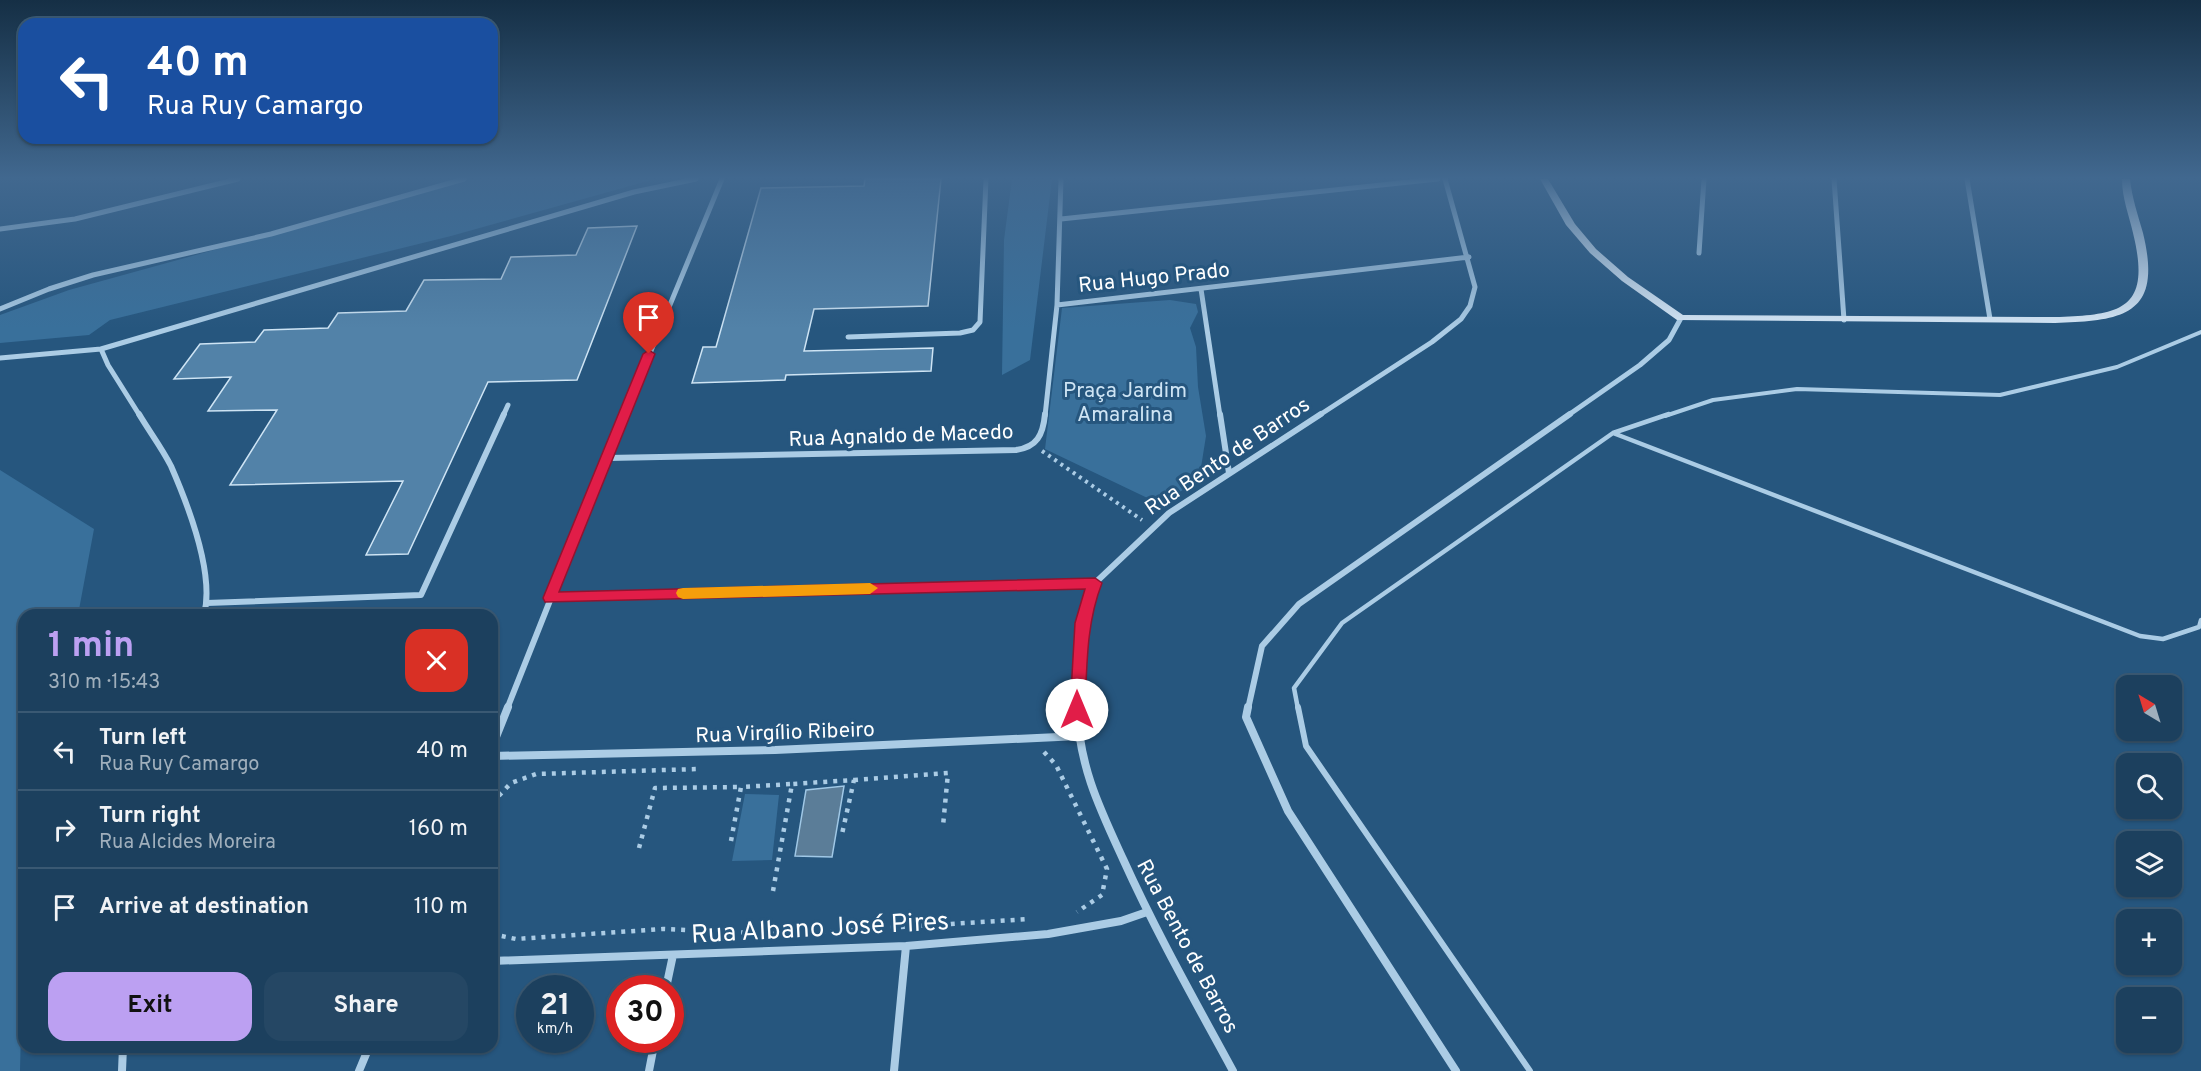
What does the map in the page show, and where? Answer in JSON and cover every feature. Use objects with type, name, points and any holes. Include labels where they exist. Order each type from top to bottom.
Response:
[{"type":"street","points":[[0,309],[93,274],[293,229]]},
{"type":"street","points":[[0,358],[101,349],[508,229]]},
{"type":"street","points":[[498,732],[550,598],[702,229]]},
{"type":"street","points":[[848,337],[960,333],[973,330],[980,322],[984,229]]},
{"type":"street","name":"Rua Agnaldo de Macedo","points":[[608,458],[980,452],[1022,449],[1033,445],[1040,437],[1044,423],[1057,305],[1061,229]]},
{"type":"street","name":"Rua Bento de Barros","points":[[1233,1071],[1147,912],[1091,789],[1079,736],[1077,682],[1082,623],[1086,605],[1095,583],[1152,527],[1228,473],[1377,378],[1461,320],[1473,304],[1475,286],[1460,229]]},
{"type":"street","points":[[1573,229],[1593,252],[1625,279],[1681,318],[1845,320],[2091,319],[2119,315],[2131,307],[2139,296],[2140,242],[2137,229]]},
{"type":"street","points":[[1699,253],[1701,229]]},
{"type":"street","points":[[1838,229],[1845,320]]},
{"type":"street","points":[[1975,229],[1990,319]]},
{"type":"street","name":"Rua Hugo Prado","points":[[1057,305],[1469,257]]},
{"type":"street","points":[[1201,290],[1228,473]]},
{"type":"street","points":[[1456,1071],[1284,800],[1246,717],[1262,646],[1299,604],[1640,365],[1668,340],[1681,318]]},
{"type":"street","points":[[101,349],[108,365],[170,465],[201,547],[207,603],[206,609]]},
{"type":"street","points":[[207,603],[421,595],[508,405]]},
{"type":"street","points":[[550,598],[1095,583]]},
{"type":"street","name":"Rua Virgílio Ribeiro","points":[[498,756],[775,750],[1079,736]]},
{"type":"street","name":"Rua Albano José Pires","points":[[498,961],[906,946],[1068,931],[1121,921],[1147,912]]},
{"type":"street","points":[[894,1071],[906,946]]},
{"type":"street","points":[[669,975],[673,955]]},
{"type":"street","points":[[122,1071],[123,1053]]},
{"type":"street","points":[[359,1071],[366,1053]]},
{"type":"street","points":[[649,1071],[652,1053]]},
{"type":"lane","points":[[1530,1071],[1306,746],[1294,688],[1342,623],[1613,433],[1713,400],[1797,389],[2000,395],[2116,367],[2201,332]]},
{"type":"lane","points":[[1613,433],[2140,636],[2163,639],[2199,627],[2201,620]]},
{"type":"path","points":[[1033,445],[1152,527]]},
{"type":"path","points":[[1034,752],[1043,751],[1056,765],[1107,869],[1102,895],[1087,907],[1066,918]]},
{"type":"path","points":[[498,795],[503,788],[519,777],[536,774],[700,768]]},
{"type":"path","points":[[639,848],[655,788],[741,787],[948,773],[943,826]]},
{"type":"path","points":[[842,834],[854,780]]},
{"type":"path","points":[[773,891],[792,784]]},
{"type":"path","points":[[731,841],[741,787]]},
{"type":"path","points":[[816,933],[890,929],[915,924],[936,925],[1040,919]]},
{"type":"path","points":[[498,935],[516,939],[573,937],[597,932],[630,933],[663,929],[785,934]]},
{"type":"green space","points":[[290,229],[476,229],[110,320],[89,335],[0,343],[0,315],[69,290]]},
{"type":"green space","points":[[1005,229],[1046,229],[1030,360],[1002,375]]},
{"type":"green space","name":"Praça Jardim Amaralina","points":[[1170,300],[1196,304],[1198,312],[1190,328],[1196,347],[1198,387],[1206,436],[1199,480],[1160,504],[1045,449],[1062,308]]},
{"type":"green space","points":[[0,470],[94,529],[79,609],[18,609],[18,1053],[20,1053],[20,1071],[0,1071]]},
{"type":"green space","points":[[745,794],[779,795],[772,860],[732,861]]},
{"type":"shaded area","points":[[844,786],[832,857],[795,856],[806,790]]},
{"type":"building","points":[[588,229],[636,229],[577,380],[488,382],[408,554],[366,555],[403,481],[230,485],[277,410],[208,411],[231,377],[174,379],[200,344],[255,342],[264,330],[328,328],[338,313],[406,311],[424,280],[501,279],[511,257],[576,255]]},
{"type":"building","points":[[749,229],[936,229],[928,306],[814,309],[804,351],[933,348],[931,371],[786,375],[785,380],[692,383],[703,347],[716,347]]},
{"type":"slow traffic","points":[[683,593],[870,588]]},
{"type":"route","points":[[649,354],[550,598],[1095,583],[1082,623],[1077,710]]}]
